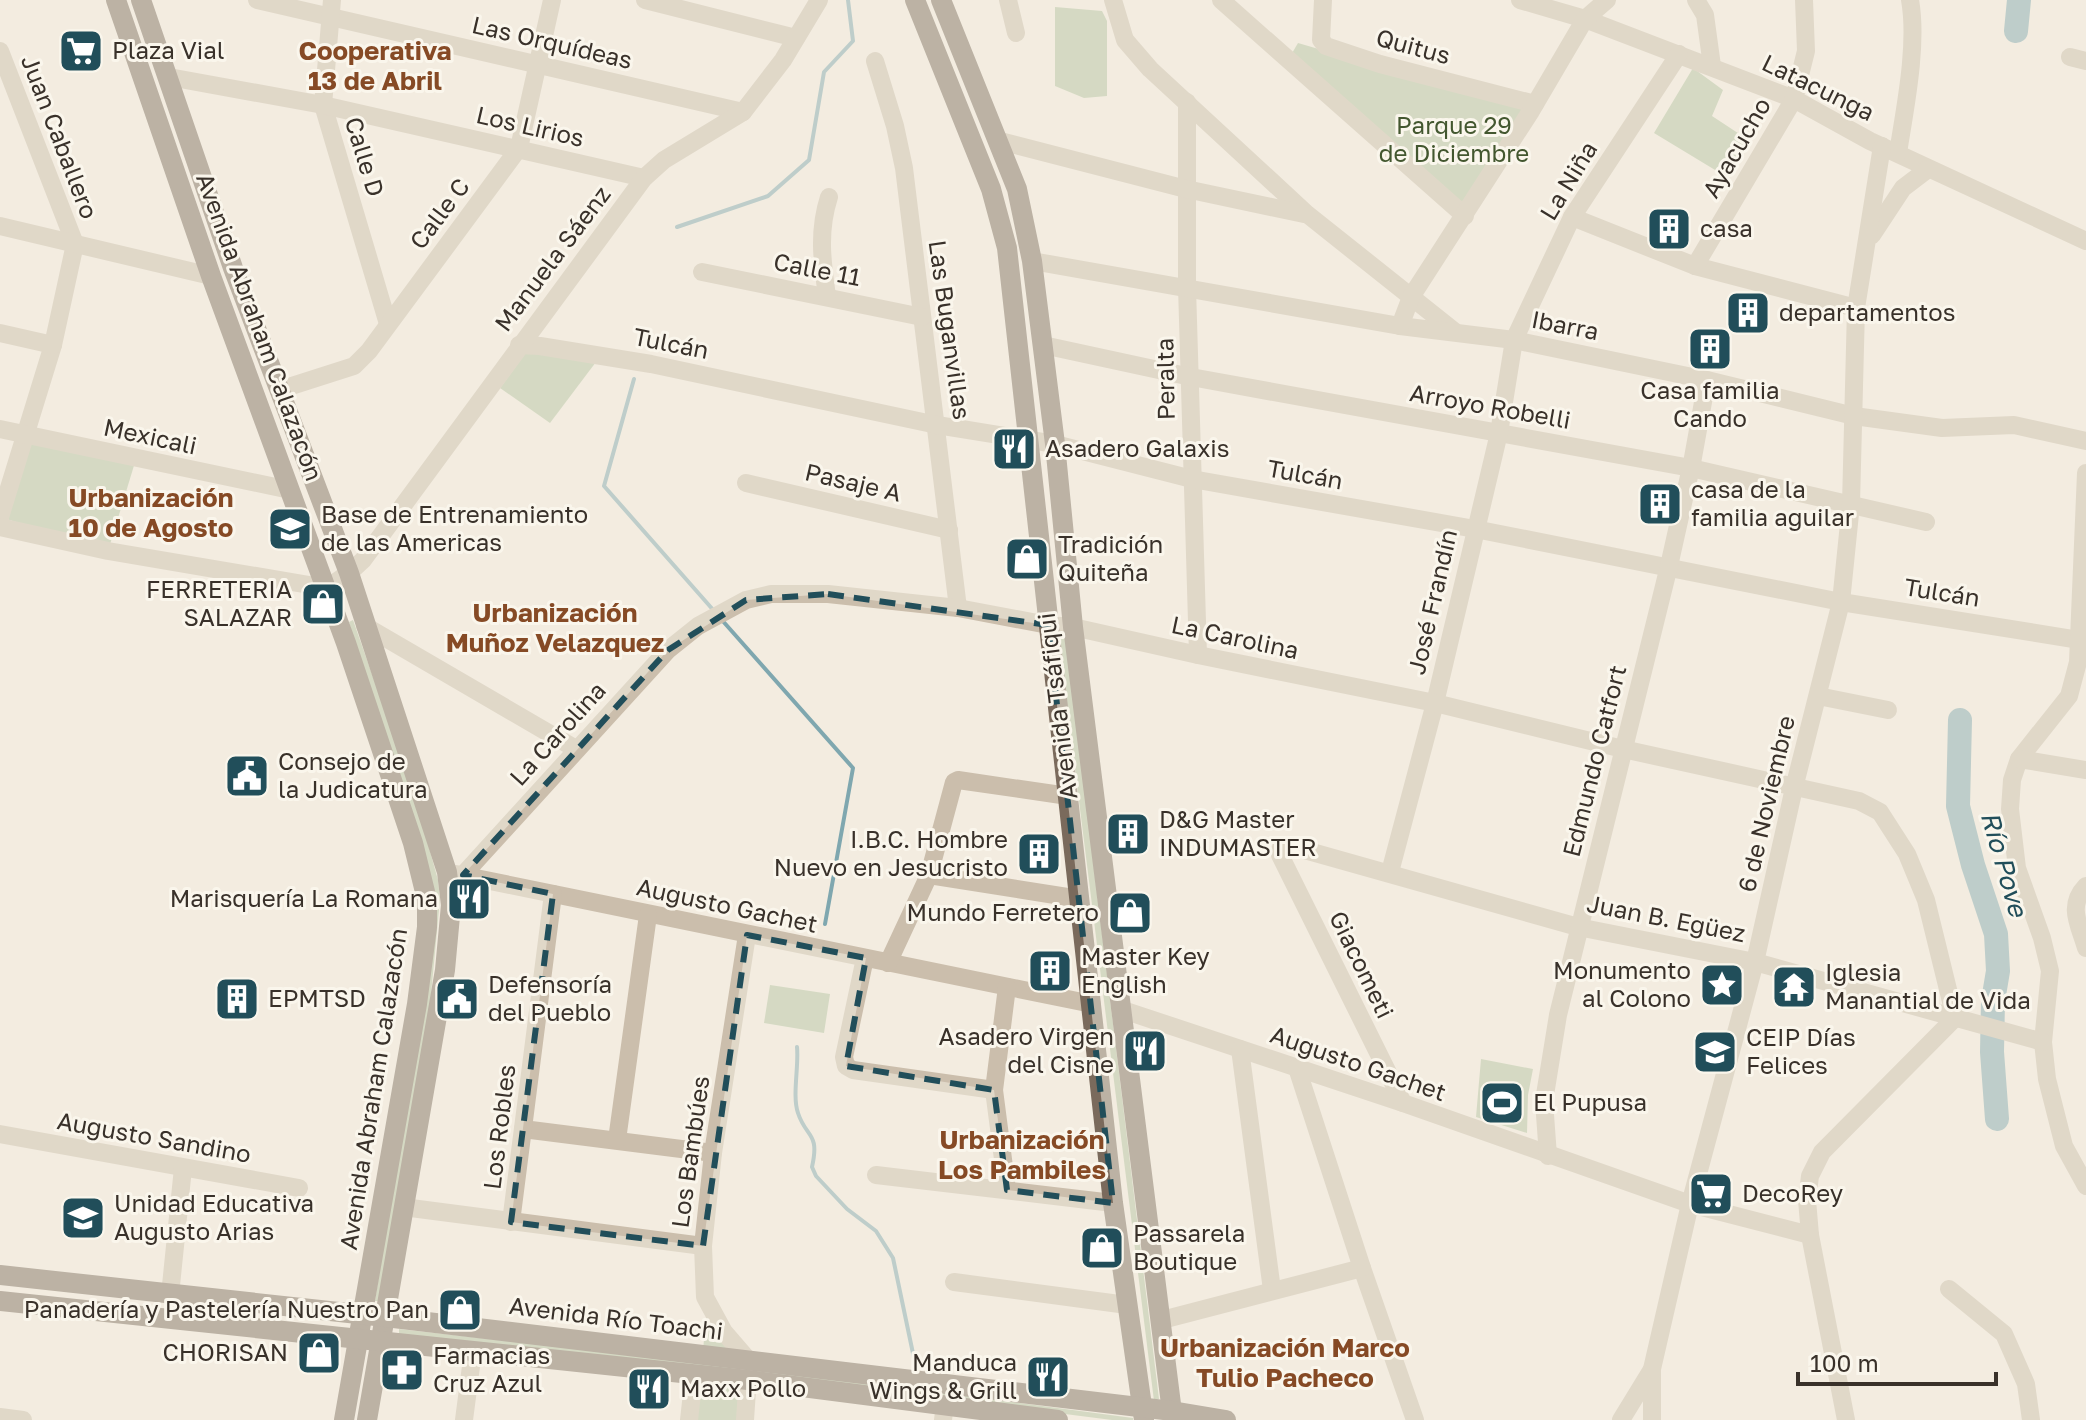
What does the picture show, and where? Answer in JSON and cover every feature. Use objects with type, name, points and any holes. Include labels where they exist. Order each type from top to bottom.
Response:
[{"type":"main road","name":"Avenida Abraham Calazacón","points":[[116,0],[211,276],[327,588],[413,843],[427,900],[427,927],[417,1004],[344,1420]]},
{"type":"main road","name":"Avenida Abraham Calazacón","points":[[141,0],[233,268],[349,573],[365,626],[455,874],[445,970],[367,1420]]},
{"type":"main road","name":"Avenida Tsáfiqui","points":[[915,0],[991,189],[1007,248],[1113,1203],[1143,1414]]},
{"type":"main road","name":"Avenida Tsáfiqui","points":[[941,0],[1017,189],[1032,261],[1055,444],[1073,627],[1173,1416]]},
{"type":"main road","name":"Avenida Río Toachi","points":[[0,1275],[385,1317],[749,1371],[1143,1414],[1226,1420]]},
{"type":"main road","name":"Avenida Río Toachi","points":[[0,1301],[694,1375],[749,1371],[944,1412],[1058,1420]]},
{"type":"street","name":"Las Orquídeas","points":[[257,0],[331,8],[538,64],[743,112]]},
{"type":"street","name":"Calle C","points":[[279,390],[354,366],[369,351],[519,148],[552,0]]},
{"type":"street","points":[[645,0],[796,38]]},
{"type":"street","name":"Manuela Sáenz","points":[[327,588],[363,560],[644,178],[664,160],[743,112],[768,82],[819,0]]},
{"type":"street","points":[[1008,0],[1016,33]]},
{"type":"street","points":[[1113,0],[1125,40],[1150,69],[1307,214],[1457,333]]},
{"type":"street","points":[[1221,0],[1465,216]]},
{"type":"street","name":"Quitus","points":[[1323,0],[1321,40],[1326,46],[1380,64],[1535,104]]},
{"type":"street","name":"Latacunga","points":[[1520,0],[1592,8],[1679,54],[1794,99],[1928,169],[2086,241]]},
{"type":"street","points":[[1696,0],[1705,15],[1712,66]]},
{"type":"street","name":"Ayacucho","points":[[1695,266],[1794,99],[1806,51],[1804,0]]},
{"type":"street","name":"6 de Noviembre","points":[[1652,1420],[1652,1369],[1690,1204],[1755,962],[1794,788],[1841,602],[1851,504],[1856,308],[1909,61],[1913,15],[1910,0]]},
{"type":"street","name":"Calle D","points":[[331,8],[323,105],[388,324]]},
{"type":"street","points":[[1400,326],[1411,297],[1465,216],[1592,8]]},
{"type":"street","name":"Juan Caballero","points":[[0,51],[75,244],[53,345],[0,517]]},
{"type":"street","name":"La Niña","points":[[1514,340],[1572,217],[1679,54]]},
{"type":"street","name":"Las Buganvillas","points":[[875,61],[904,168],[958,608]]},
{"type":"street","name":"Los Lirios","points":[[169,77],[323,105],[644,178]]},
{"type":"street","name":"Peralta","points":[[1187,102],[1187,287],[1198,655]]},
{"type":"street","points":[[1000,141],[1186,189],[1307,214]]},
{"type":"street","name":"6 de Noviembre","points":[[1868,241],[1903,188],[1928,169]]},
{"type":"street","points":[[827,296],[820,251],[822,220],[829,197]]},
{"type":"street","points":[[1572,217],[1695,266],[1856,308]]},
{"type":"street","points":[[0,226],[211,276]]},
{"type":"street","name":"Ibarra","points":[[1032,261],[1400,326],[1514,340],[1707,380],[1854,416],[1942,428],[2014,425],[2086,441]]},
{"type":"street","name":"Calle 11","points":[[702,272],[922,317]]},
{"type":"street","points":[[0,333],[53,345]]},
{"type":"street","name":"José Frandín","points":[[1390,872],[1435,703],[1499,433],[1514,340]]},
{"type":"street","name":"Tulcán","points":[[519,345],[557,348],[651,364],[937,425],[1055,444],[1192,479],[1475,529],[1841,602],[2084,641]]},
{"type":"street","name":"Arroyo Robelli","points":[[1043,345],[1191,377],[1691,468],[1926,522]]},
{"type":"street","name":"Edmundo Catfort","points":[[1548,1156],[1544,1101],[1558,1015],[1669,566],[1707,380]]},
{"type":"street","name":"Mexicali","points":[[0,429],[290,490]]},
{"type":"street","points":[[2086,473],[2084,641],[2069,696],[2019,759],[2010,793],[2017,868],[2042,938],[2050,971],[2043,1042],[2047,1079],[2064,1146],[2086,1186]]},
{"type":"street","name":"Pasaje A","points":[[746,483],[949,530]]},
{"type":"street","points":[[0,527],[108,551],[327,588]]},
{"type":"street","name":"La Carolina","points":[[455,874],[668,650],[698,626],[746,600],[771,594],[828,594],[958,608],[1073,627],[1435,703],[1623,749],[1859,801],[1880,812],[1907,854],[1926,900],[1963,1020]]},
{"type":"street","points":[[365,626],[576,749]]},
{"type":"street","points":[[1818,696],[1888,710]]},
{"type":"street","points":[[2019,759],[2086,770]]},
{"type":"street","points":[[888,963],[929,875],[950,788],[958,780],[1068,796]]},
{"type":"street","name":"Juan B. Egüez","points":[[1281,847],[1287,845],[1390,872],[1578,927],[1755,962],[2043,1042]]},
{"type":"street","name":"Giacometi","points":[[1281,847],[1280,855],[1403,1103]]},
{"type":"street","name":"Augusto Gachet","points":[[455,874],[1092,1004]]},
{"type":"street","points":[[929,875],[1080,899]]},
{"type":"street","points":[[2086,886],[2077,896],[2075,910],[2086,948]]},
{"type":"street","name":"Los Robles","points":[[511,1222],[553,894]]},
{"type":"street","points":[[617,1140],[648,915]]},
{"type":"street","name":"Los Bambúes","points":[[747,935],[713,1153],[703,1246],[705,1297],[749,1371]]},
{"type":"street","points":[[865,958],[844,1057],[846,1066],[853,1070],[994,1090]]},
{"type":"street","points":[[1007,987],[994,1090],[1007,1190]]},
{"type":"street","name":"Augusto Gachet","points":[[1120,1009],[1403,1103],[1690,1204],[1810,1235]]},
{"type":"street","points":[[1846,1420],[1810,1235],[1807,1200],[1810,1176],[1822,1152],[1963,1020]]},
{"type":"street","points":[[1240,1049],[1272,1290]]},
{"type":"street","points":[[1297,1068],[1415,1420]]},
{"type":"street","points":[[523,1129],[713,1153]]},
{"type":"street","name":"Augusto Sandino","points":[[0,1134],[299,1188]]},
{"type":"street","points":[[170,1295],[183,1168]]},
{"type":"street","points":[[876,1175],[1113,1203]]},
{"type":"street","points":[[403,1207],[703,1246]]},
{"type":"street","points":[[1162,1320],[1362,1268]]},
{"type":"street","points":[[954,1282],[1127,1305]]},
{"type":"street","points":[[1949,1289],[2004,1334],[2026,1384],[2031,1420]]},
{"type":"street","points":[[464,1420],[473,1351]]},
{"type":"street","name":"6 de Noviembre","points":[[1621,1420],[1652,1369]]},
{"type":"street","points":[[745,1420],[749,1371]]},
{"type":"street","points":[[689,1420],[694,1375]]},
{"type":"street","points":[[0,1417],[23,1420]]},
{"type":"highlighted area","points":[[828,594],[1048,625],[1113,1203],[1007,1190],[994,1090],[846,1066],[866,958],[747,935],[703,1246],[511,1222],[553,894],[463,875],[668,650],[746,600]]},
{"type":"green space","points":[[1055,7],[1102,11],[1107,21],[1107,96],[1084,98],[1055,86]]},
{"type":"green space","name":"Parque 29 de Diciembre","points":[[1298,43],[1531,111],[1465,216],[1288,60]]},
{"type":"green space","points":[[1693,68],[1723,90],[1712,116],[1750,141],[1725,176],[1654,133]]},
{"type":"green space","points":[[527,351],[596,362],[550,423],[500,388]]},
{"type":"green space","points":[[25,435],[136,459],[108,551],[0,517]]},
{"type":"green space","points":[[353,620],[414,794],[438,880],[440,899],[430,1005],[381,1301],[375,1301],[434,921],[349,622]]},
{"type":"green space","points":[[1065,632],[1159,1399],[1154,1401],[1058,633]]},
{"type":"green space","points":[[770,985],[830,994],[824,1033],[764,1023]]},
{"type":"green space","name":"El Pupusa","points":[[1481,1059],[1533,1069],[1528,1095],[1527,1133],[1476,1117]]},
{"type":"green space","points":[[707,1309],[738,1355],[703,1350]]},
{"type":"green space","points":[[399,1329],[742,1367],[741,1372],[399,1334]]},
{"type":"green space","points":[[755,1368],[1133,1420],[1112,1420],[755,1374]]},
{"type":"green space","points":[[700,1383],[743,1387],[740,1420],[695,1420]]},
{"type":"waterway","points":[[677,227],[768,196],[809,160],[824,72],[853,41],[848,0]]},
{"type":"waterway","name":"Río Pove","points":[[2016,31],[2019,0]]},
{"type":"waterway","points":[[634,379],[604,486],[715,612]]},
{"type":"waterway","points":[[721,619],[853,768],[825,924]]},
{"type":"waterway","name":"Río Pove","points":[[1960,720],[1958,806],[1973,865],[1996,934],[1998,971],[1993,1001],[1992,1052],[1997,1119]]},
{"type":"waterway","points":[[797,1047],[796,1106],[813,1141],[812,1167],[816,1176],[847,1209],[876,1231],[893,1258],[915,1363]]},
{"type":"place","name":"Plaza Vial","points":[[81,51]]},
{"type":"place","name":"casa","points":[[1669,229]]},
{"type":"place","name":"departamentos","points":[[1748,313]]},
{"type":"place","name":"Casa familia Cando","points":[[1710,349]]},
{"type":"place","name":"Asadero Galaxis","points":[[1014,449]]},
{"type":"place","name":"casa de la familia aguilar","points":[[1660,504]]},
{"type":"place","name":"Base de Entrenamiento de las Americas","points":[[290,529]]},
{"type":"place","name":"Tradición Quiteña","points":[[1027,559]]},
{"type":"place","name":"FERRETERIA SALAZAR","points":[[323,604]]},
{"type":"place","name":"Consejo de la Judicatura","points":[[247,776]]},
{"type":"place","name":"D&G Master INDUMASTER","points":[[1128,834]]},
{"type":"place","name":"I.B.C. Hombre Nuevo en Jesucristo","points":[[1039,854]]},
{"type":"place","name":"Marisquería La Romana","points":[[469,899]]},
{"type":"place","name":"Mundo Ferretero","points":[[1130,913]]},
{"type":"place","name":"Master Key English","points":[[1050,971]]},
{"type":"place","name":"Monumento al Colono","points":[[1722,985]]},
{"type":"place","name":"Iglesia Manantial de Vida","points":[[1794,987]]},
{"type":"place","name":"EPMTSD","points":[[237,999]]},
{"type":"place","name":"Defensoría del Pueblo","points":[[457,999]]},
{"type":"place","name":"Asadero Virgen del Cisne","points":[[1145,1051]]},
{"type":"place","name":"CEIP Días Felices","points":[[1715,1052]]},
{"type":"place","name":"El Pupusa","points":[[1502,1103]]},
{"type":"place","name":"DecoRey","points":[[1711,1194]]},
{"type":"place","name":"Unidad Educativa Augusto Arias","points":[[83,1218]]},
{"type":"place","name":"Passarela Boutique","points":[[1102,1248]]},
{"type":"place","name":"Panadería y Pastelería Nuestro Pan","points":[[460,1310]]},
{"type":"place","name":"CHORISAN","points":[[319,1353]]},
{"type":"place","name":"Farmacias Cruz Azul","points":[[402,1370]]},
{"type":"place","name":"Manduca Wings & Grill","points":[[1048,1377]]},
{"type":"place","name":"Maxx Pollo","points":[[649,1389]]},
{"type":"district","name":"Cooperativa 13 de Abril","points":[[375,66]]},
{"type":"district","name":"Urbanización 10 de Agosto","points":[[151,513]]},
{"type":"district","name":"Urbanización Muñoz Velazquez","points":[[555,628]]},
{"type":"district","name":"Urbanización Los Pambiles","points":[[1022,1155]]},
{"type":"district","name":"Urbanización Marco Tulio Pacheco","points":[[1285,1363]]}]
